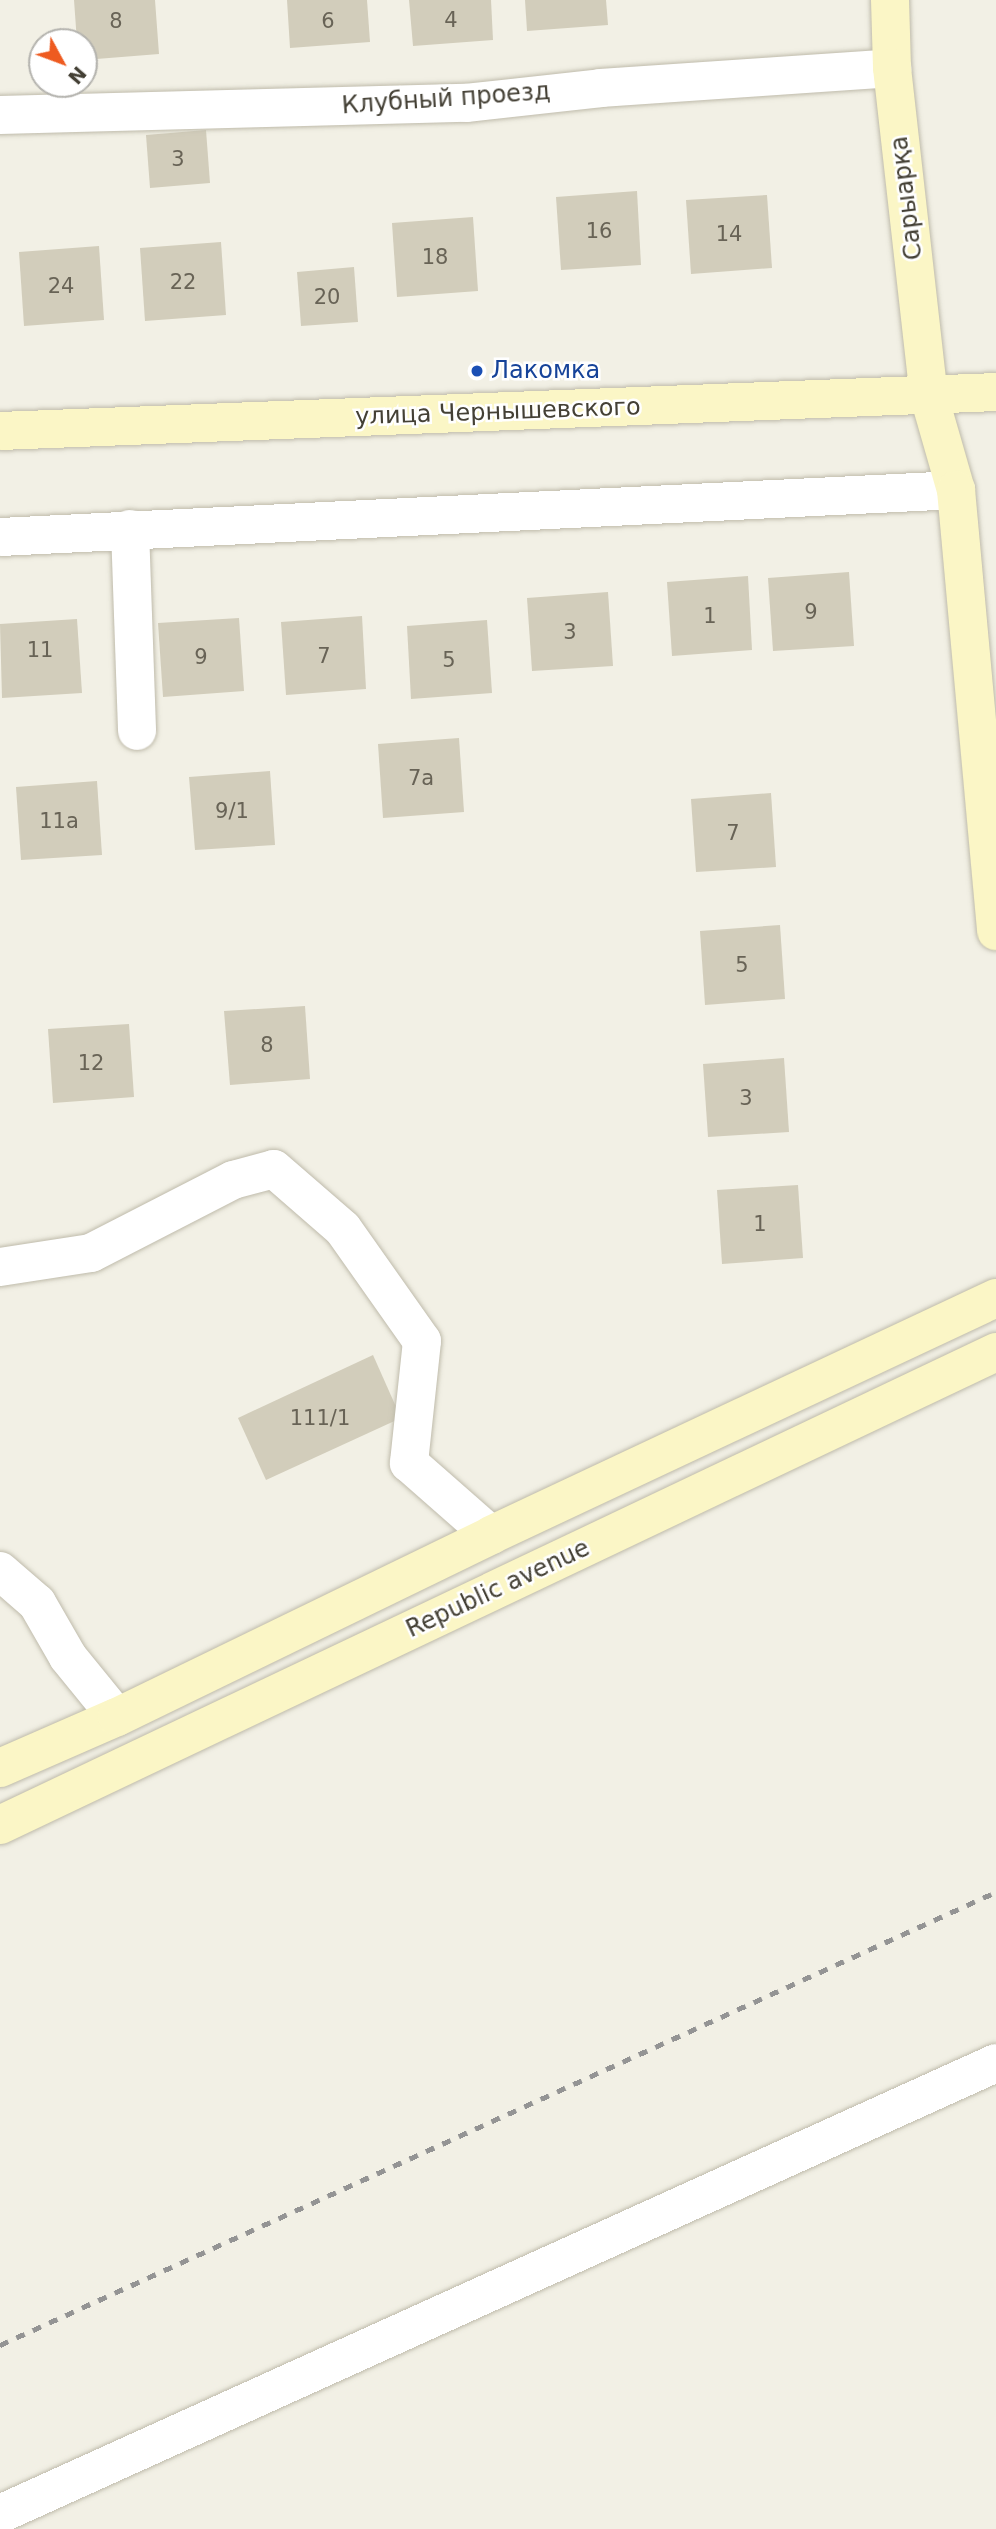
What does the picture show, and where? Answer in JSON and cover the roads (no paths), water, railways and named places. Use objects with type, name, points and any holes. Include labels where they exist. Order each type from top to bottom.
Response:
[{"type":"main road","name":"Сарыарқа","points":[[890,0],[892,68],[929,396],[956,490],[996,931]]},
{"type":"main road","name":"улица Чернышевского","points":[[0,431],[929,396],[996,391]]},
{"type":"main road","name":"Republic avenue","points":[[0,1768],[117,1717],[491,1535],[996,1298]]},
{"type":"main road","name":"Republic avenue","points":[[0,1825],[996,1352]]},
{"type":"street","name":"Клубный проезд","points":[[0,115],[466,103],[601,88],[892,68]]},
{"type":"street","points":[[0,537],[956,490]]},
{"type":"street","points":[[130,529],[136,731]]},
{"type":"street","points":[[0,1267],[91,1253],[233,1180],[274,1169],[343,1229],[422,1340],[409,1463],[491,1535]]},
{"type":"street","points":[[0,1571],[37,1603],[68,1657],[117,1717]]},
{"type":"street","points":[[0,2514],[996,2063]]},
{"type":"railway","points":[[0,2345],[996,1892]]},
{"type":"place","name":"Лакомка","points":[[477,371]]}]
